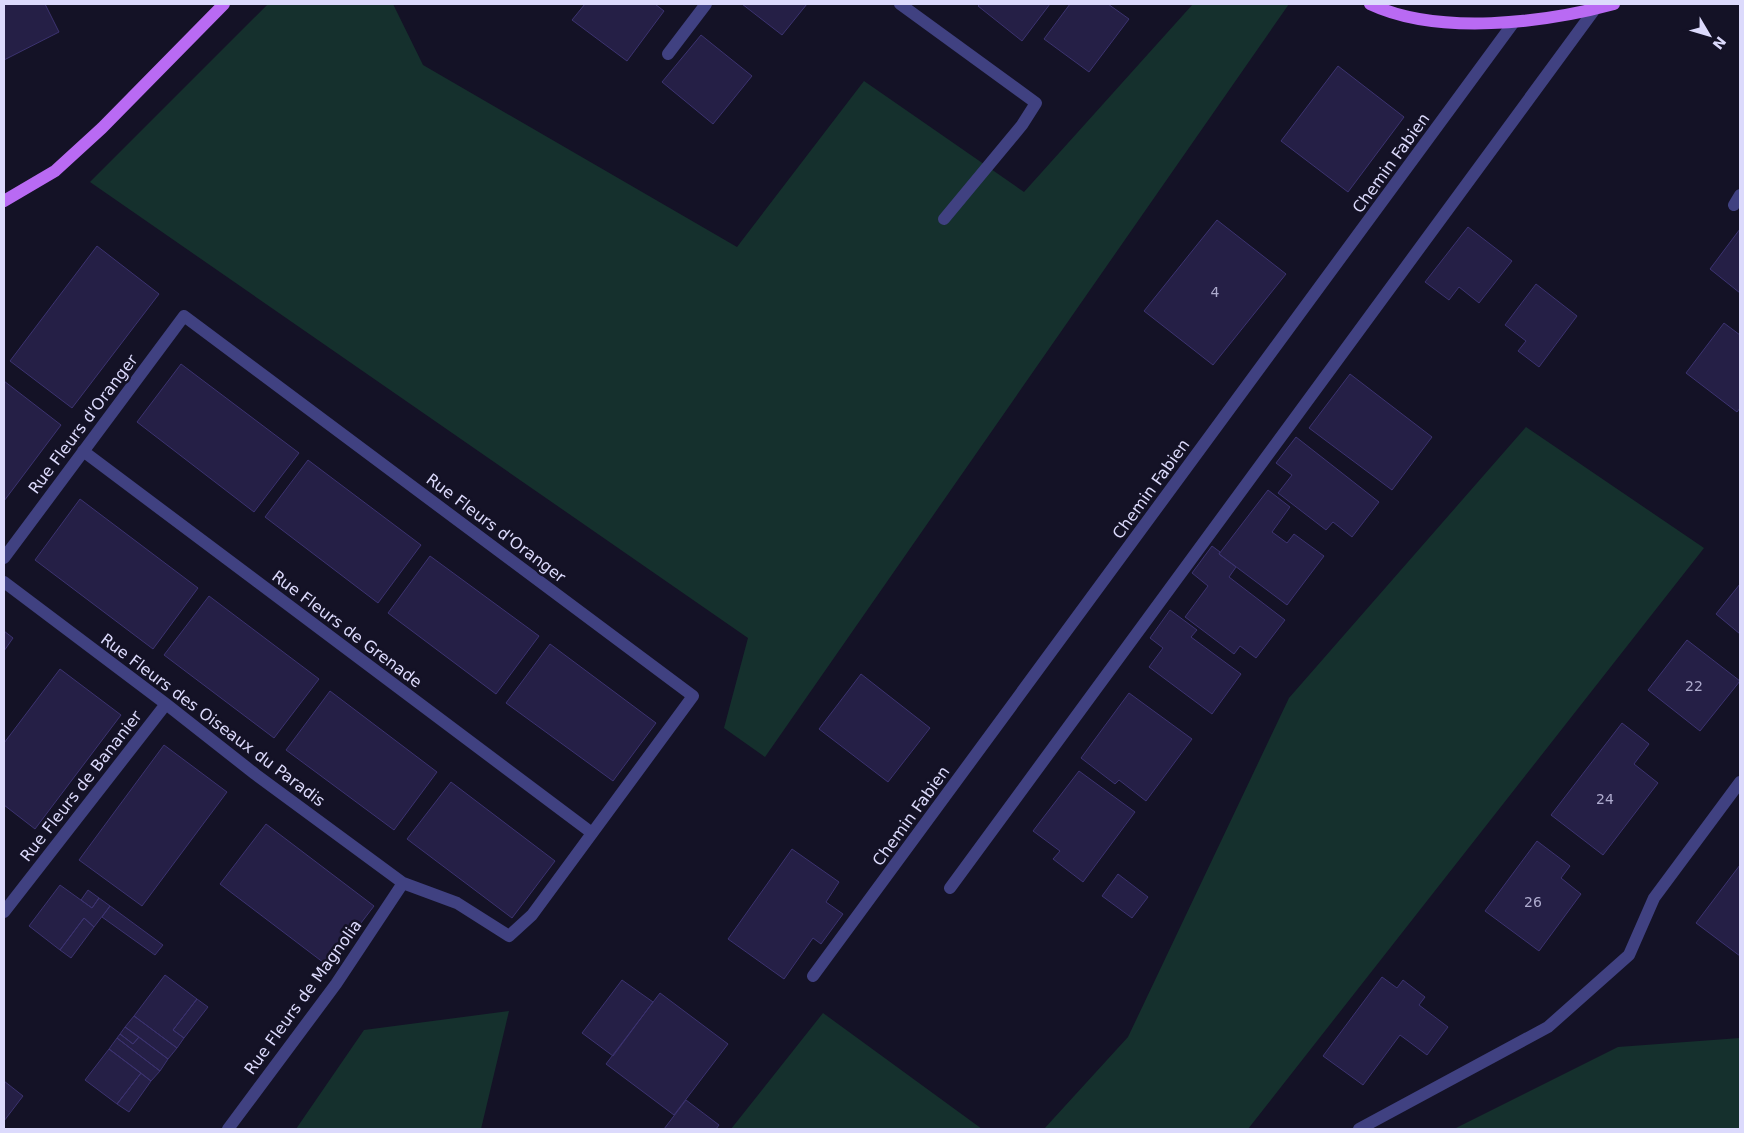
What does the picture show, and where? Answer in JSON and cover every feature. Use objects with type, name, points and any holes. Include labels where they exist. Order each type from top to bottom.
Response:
[{"type":"main road","points":[[4,201],[62,165],[102,128],[224,4]]},
{"type":"main road","points":[[1370,4],[1387,12],[1444,23],[1514,22],[1595,9],[1614,4]]},
{"type":"street","points":[[668,54],[706,4]]},
{"type":"street","points":[[900,4],[1036,103],[1022,125],[944,219]]},
{"type":"street","points":[[950,888],[1595,9]]},
{"type":"street","name":"Chemin Fabien","points":[[814,976],[1514,22]]},
{"type":"street","name":"Rue Fleurs d'Oranger","points":[[4,558],[184,316],[692,696],[532,915],[509,936],[457,902],[403,883]]},
{"type":"street","name":"Rue Fleurs de Grenade","points":[[83,451],[592,833]]},
{"type":"street","name":"Rue Fleurs des Oiseaux du Paradis","points":[[4,582],[166,704],[255,774],[403,883]]},
{"type":"street","name":"Rue Fleurs de Bananier","points":[[4,912],[166,704]]},
{"type":"street","points":[[1359,1129],[1548,1027],[1629,955],[1654,898],[1740,782]]},
{"type":"street","name":"Rue Fleurs de Magnolia","points":[[228,1129],[336,984],[403,883]]},
{"type":"green space","points":[[268,4],[393,4],[423,65],[737,247],[864,81],[1024,192],[1193,4],[1289,4],[765,757],[724,728],[748,638],[90,182]]},
{"type":"green space","points":[[1526,427],[1704,548],[1248,1129],[1044,1129],[1128,1037],[1289,698]]},
{"type":"green space","points":[[509,1011],[481,1129],[296,1129],[364,1030]]},
{"type":"green space","points":[[823,1013],[982,1129],[731,1129]]},
{"type":"green space","points":[[1740,1038],[1740,1129],[1454,1129],[1618,1047]]},
{"type":"building","points":[[4,4],[45,4],[59,32],[4,60]]},
{"type":"building","points":[[585,4],[655,4],[664,11],[627,61],[572,20]]},
{"type":"building","points":[[742,4],[807,4],[782,35]]},
{"type":"building","points":[[980,4],[1050,4],[1022,41],[978,6]]},
{"type":"building","points":[[1070,4],[1108,4],[1129,19],[1089,72],[1044,39]]},
{"type":"building","points":[[701,35],[752,76],[713,124],[662,82]]},
{"type":"building","points":[[1338,66],[1404,117],[1348,192],[1281,141]]},
{"type":"building","points":[[1217,220],[1286,274],[1213,365],[1144,311]]},
{"type":"building","points":[[1468,227],[1512,261],[1479,303],[1459,287],[1449,300],[1425,282]]},
{"type":"building","points":[[1740,229],[1740,293],[1710,269]]},
{"type":"building","points":[[97,246],[159,294],[72,408],[10,361]]},
{"type":"building","points":[[1536,284],[1577,316],[1539,367],[1518,351],[1526,341],[1505,325]]},
{"type":"building","points":[[1724,323],[1740,335],[1740,408],[1737,412],[1686,373]]},
{"type":"building","points":[[181,364],[299,453],[254,512],[137,422]]},
{"type":"building","points":[[1350,374],[1432,437],[1392,490],[1309,428]]},
{"type":"building","points":[[4,381],[61,425],[4,501]]},
{"type":"building","points":[[1296,437],[1379,502],[1352,537],[1333,522],[1326,530],[1278,493],[1292,475],[1276,463]]},
{"type":"building","points":[[308,460],[421,545],[378,603],[265,517]]},
{"type":"building","points":[[1268,490],[1290,507],[1272,532],[1287,543],[1294,534],[1324,556],[1287,605],[1219,554]]},
{"type":"building","points":[[80,499],[198,588],[153,649],[35,560]]},
{"type":"building","points":[[1212,546],[1236,567],[1229,577],[1285,620],[1256,658],[1240,646],[1234,654],[1185,617],[1208,586],[1192,573]]},
{"type":"building","points":[[430,556],[539,636],[496,694],[388,613]]},
{"type":"building","points":[[1740,584],[1740,634],[1716,614]]},
{"type":"building","points":[[209,596],[319,679],[274,738],[164,655]]},
{"type":"building","points":[[1170,610],[1197,630],[1191,637],[1241,674],[1212,714],[1149,667],[1163,648],[1150,638]]},
{"type":"building","points":[[4,631],[13,638],[4,651]]},
{"type":"building","points":[[1687,640],[1740,681],[1700,731],[1648,690]]},
{"type":"building","points":[[550,644],[656,723],[613,781],[506,703]]},
{"type":"building","points":[[60,669],[121,715],[35,829],[4,805],[4,743]]},
{"type":"building","points":[[861,674],[930,728],[888,782],[819,729]]},
{"type":"building","points":[[330,691],[437,772],[394,830],[286,750]]},
{"type":"building","points":[[1129,693],[1192,739],[1146,801],[1119,780],[1115,784],[1081,758]]},
{"type":"building","points":[[1622,723],[1649,744],[1634,764],[1658,783],[1603,855],[1551,815]]},
{"type":"building","points":[[164,745],[227,792],[142,906],[79,860]]},
{"type":"building","points":[[1079,771],[1135,812],[1083,882],[1053,859],[1060,851],[1033,831]]},
{"type":"building","points":[[451,782],[555,861],[512,918],[407,839]]},
{"type":"building","points":[[266,824],[374,906],[328,966],[220,884]]},
{"type":"building","points":[[1537,841],[1570,866],[1561,878],[1581,894],[1539,951],[1485,911]]},
{"type":"building","points":[[792,849],[839,882],[826,902],[843,914],[821,944],[813,938],[784,979],[728,939]]},
{"type":"building","points":[[1740,865],[1740,956],[1696,923]]},
{"type":"building","points":[[1118,874],[1148,897],[1132,918],[1102,896]]},
{"type":"building","points":[[60,885],[92,908],[99,898],[110,906],[94,927],[84,918],[60,950],[29,926]]},
{"type":"building","points":[[88,890],[99,898],[92,908],[81,900]]},
{"type":"building","points":[[110,906],[163,945],[155,955],[102,917]]},
{"type":"building","points":[[84,918],[94,927],[71,958],[60,950]]},
{"type":"building","points":[[165,975],[197,999],[173,1030],[184,1038],[177,1048],[134,1016]]},
{"type":"building","points":[[1382,977],[1397,988],[1403,980],[1425,997],[1419,1005],[1448,1027],[1427,1055],[1400,1035],[1363,1085],[1323,1056]]},
{"type":"building","points":[[622,980],[653,1002],[613,1056],[582,1033]]},
{"type":"building","points":[[660,993],[728,1044],[674,1115],[606,1064]]},
{"type":"building","points":[[197,999],[208,1007],[184,1038],[173,1030]]},
{"type":"building","points":[[134,1016],[177,1048],[168,1059],[125,1027]]},
{"type":"building","points":[[125,1027],[139,1037],[133,1044],[120,1034]]},
{"type":"building","points":[[120,1034],[133,1044],[139,1037],[168,1059],[160,1071],[117,1038]]},
{"type":"building","points":[[117,1038],[160,1071],[151,1081],[109,1049]]},
{"type":"building","points":[[109,1049],[141,1073],[117,1104],[85,1080]]},
{"type":"building","points":[[141,1073],[151,1081],[129,1112],[117,1104]]},
{"type":"building","points":[[4,1081],[23,1096],[4,1121]]},
{"type":"building","points":[[686,1100],[719,1125],[716,1129],[664,1129]]}]
